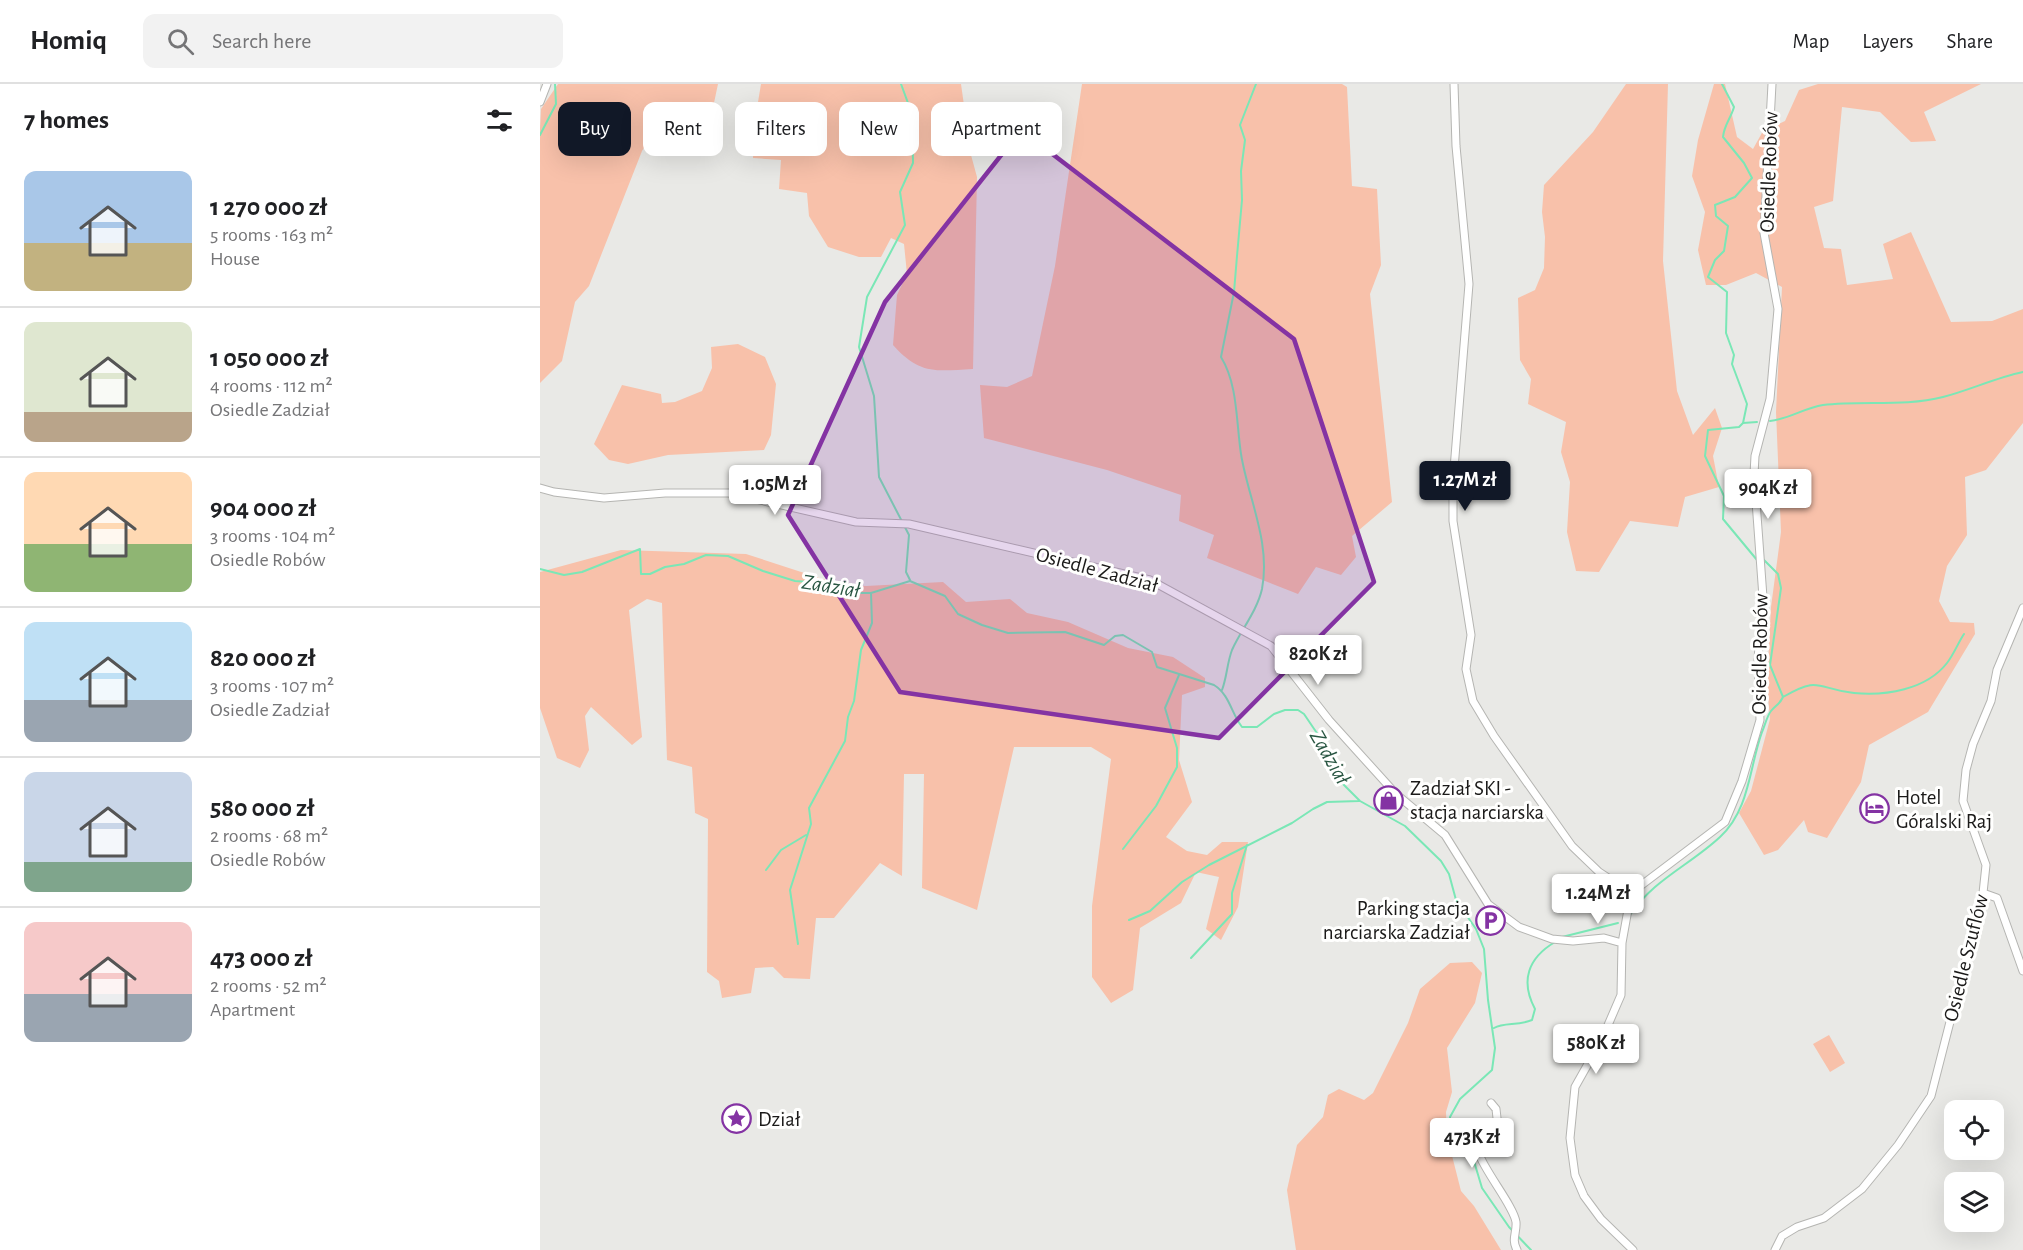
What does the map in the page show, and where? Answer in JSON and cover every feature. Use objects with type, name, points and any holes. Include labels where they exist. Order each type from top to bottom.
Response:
[{"type":"street","points":[[540,102],[547,84]]},
{"type":"street","points":[[1454,84],[1456,146],[1469,284],[1453,481],[1453,521],[1471,635],[1466,669],[1473,700],[1494,736],[1572,846],[1599,872],[1631,893],[1622,943],[1621,996],[1602,1039],[1575,1087],[1570,1138],[1575,1175],[1584,1196],[1601,1219],[1634,1250]]},
{"type":"street","name":"Osiedle Robów","points":[[1631,893],[1725,822],[1742,781],[1760,720],[1758,659],[1763,597],[1754,474],[1755,456],[1770,399],[1778,309],[1764,233],[1772,84]]},
{"type":"street","name":"Osiedle Zadział","points":[[540,488],[604,498],[665,493],[729,493],[856,522],[909,524],[1150,580],[1271,646],[1329,720],[1396,794],[1445,835],[1488,904],[1519,927],[1552,939],[1568,941],[1596,938],[1622,943]]},
{"type":"street","name":"Osiedle Szuflów","points":[[1775,1250],[1782,1236],[1797,1227],[1824,1218],[1862,1189],[1899,1145],[1931,1096],[1983,893],[1986,865],[1963,801],[1966,770],[1973,744],[1990,701],[2005,645],[2023,608]]},
{"type":"street","points":[[1983,893],[1996,898],[2023,971]]},
{"type":"street","points":[[1491,1103],[1496,1109],[1498,1127],[1479,1154],[1484,1168],[1513,1216],[1517,1250]]},
{"type":"highlighted area","points":[[1021,130],[1294,339],[1374,582],[1219,738],[900,692],[788,515],[885,302]]},
{"type":"shaded area","points":[[558,84],[718,84],[714,102],[643,102],[643,149],[589,286],[575,302],[562,361],[540,383],[540,129],[541,109]]},
{"type":"shaded area","points":[[761,84],[961,84],[964,102],[931,102],[931,156],[971,156],[977,177],[973,369],[929,369],[912,362],[893,345],[897,295],[907,274],[904,244],[891,238],[881,257],[859,257],[828,247],[809,216],[807,193],[779,189],[781,160],[753,158],[753,156],[827,156],[827,102],[758,102]]},
{"type":"shaded area","points":[[1082,84],[1342,84],[1347,87],[1352,186],[1377,189],[1381,265],[1370,294],[1392,502],[1352,536],[1356,557],[1341,575],[1316,567],[1298,594],[1207,558],[1214,535],[1179,521],[1181,495],[1107,470],[984,438],[980,385],[1007,387],[1032,376],[1055,266]]},
{"type":"shaded area","points":[[1626,84],[1668,84],[1663,261],[1677,391],[1693,435],[1715,408],[1722,428],[1713,456],[1719,487],[1685,497],[1678,527],[1630,521],[1599,572],[1576,571],[1567,532],[1570,482],[1561,452],[1566,422],[1528,404],[1531,379],[1520,360],[1518,298],[1535,290],[1544,268],[1545,237],[1542,212],[1544,185],[1593,132]]},
{"type":"shaded area","points":[[1714,84],[1725,84],[1737,137],[1753,149],[1763,131],[1785,121],[1799,90],[1818,84],[1981,84],[1924,112],[1936,141],[1911,142],[1880,112],[1842,107],[1833,201],[1814,207],[1824,248],[1841,249],[1847,285],[1893,279],[1883,244],[1911,232],[1951,322],[1992,321],[2023,309],[2023,423],[1986,470],[1965,477],[1967,535],[1947,566],[1939,601],[1950,622],[1974,623],[1975,634],[1928,712],[1869,745],[1861,782],[1827,838],[1808,832],[1804,820],[1778,850],[1764,855],[1739,813],[1751,791],[1770,719],[1767,684],[1771,607],[1781,532],[1776,412],[1782,287],[1756,273],[1726,285],[1706,285],[1698,250],[1705,212],[1692,176],[1698,140]]},
{"type":"shaded area","points":[[738,344],[765,357],[776,384],[771,435],[764,450],[668,455],[628,464],[609,460],[594,444],[622,385],[661,394],[662,403],[675,402],[702,391],[712,368],[711,347]]},
{"type":"shaded area","points":[[621,550],[746,554],[838,584],[866,586],[943,582],[966,602],[1010,599],[1027,613],[1068,622],[1128,648],[1173,657],[1205,678],[1205,687],[1182,695],[1179,760],[1192,802],[1166,837],[1187,851],[1207,855],[1222,842],[1248,842],[1238,907],[1221,940],[1206,929],[1219,877],[1196,872],[1181,903],[1140,928],[1133,990],[1111,1003],[1092,977],[1092,906],[1111,759],[1091,747],[1014,747],[977,910],[922,888],[924,774],[904,774],[902,876],[880,863],[834,918],[816,918],[810,979],[784,978],[773,967],[755,968],[751,993],[722,998],[719,981],[707,972],[708,819],[695,813],[692,767],[667,760],[662,603],[647,599],[629,610],[642,737],[632,745],[591,707],[585,716],[589,750],[580,768],[557,758],[540,708],[540,572]]},
{"type":"shaded area","points":[[1472,962],[1482,973],[1475,1003],[1447,1048],[1452,1092],[1446,1112],[1447,1136],[1461,1191],[1474,1206],[1501,1250],[1296,1250],[1287,1190],[1297,1145],[1323,1117],[1328,1095],[1339,1089],[1364,1100],[1373,1093],[1408,1023],[1420,989],[1450,963]]},
{"type":"shaded area","points":[[1829,1035],[1845,1063],[1830,1072],[1813,1044]]},
{"type":"waterway","name":"Zadział","points":[[540,135],[556,104],[555,84]]},
{"type":"waterway","points":[[901,84],[912,114],[913,163],[900,192],[905,225],[867,297],[859,347],[874,396],[879,477],[909,535],[906,572],[910,580]]},
{"type":"waterway","points":[[1222,690],[1232,650],[1260,597],[1264,572],[1264,554],[1258,520],[1241,454],[1236,404],[1231,379],[1221,357],[1234,292],[1242,200],[1241,171],[1245,140],[1240,125],[1256,84]]},
{"type":"waterway","points":[[1722,84],[1734,107],[1723,137],[1744,163],[1752,178],[1735,197],[1715,205],[1716,216],[1728,226],[1724,251],[1715,260],[1708,277],[1727,292],[1726,333],[1734,355],[1732,364],[1747,404],[1743,423],[1739,427],[1708,430],[1705,456],[1724,496],[1723,519],[1757,560]]},
{"type":"waterway","points":[[1770,421],[1823,405],[1928,400],[2023,372]]},
{"type":"waterway","points":[[1743,423],[1757,422]]},
{"type":"waterway","name":"Zadział","points":[[540,569],[564,575],[582,572],[640,549],[641,574],[650,574],[665,567],[684,564],[706,555],[728,556],[763,571],[795,581],[823,583],[847,593],[871,593],[910,581],[945,596],[958,614],[1008,633],[1065,632],[1104,645],[1115,636],[1123,635],[1152,652],[1157,667],[1214,685],[1224,694],[1242,727],[1257,727],[1274,714],[1285,710],[1298,710],[1304,714],[1325,745],[1339,780],[1360,801],[1405,826],[1441,861],[1449,874],[1456,900],[1476,929],[1484,949],[1495,1048],[1492,1070],[1460,1099],[1450,1117],[1450,1126],[1473,1158],[1482,1188],[1509,1227],[1531,1250]]},
{"type":"waterway","points":[[1630,915],[1661,882],[1708,847],[1730,826],[1743,801],[1767,718],[1783,697],[1770,665],[1781,588],[1778,574],[1764,560]]},
{"type":"waterway","points":[[798,944],[790,890],[811,824],[809,808],[845,741],[848,717],[854,701],[861,650],[872,623],[871,593]]},
{"type":"waterway","points":[[1783,697],[1795,690],[1812,685],[1866,694],[1892,692],[1917,685],[1928,680],[1947,663],[1964,634]]},
{"type":"waterway","points":[[1123,849],[1156,806],[1177,767],[1177,748],[1165,708],[1179,675]]},
{"type":"waterway","points":[[1129,920],[1150,911],[1182,882],[1209,865],[1292,823],[1313,809],[1327,802],[1359,801]]},
{"type":"waterway","points":[[766,870],[781,850],[806,835]]},
{"type":"waterway","points":[[1191,958],[1232,914],[1232,893],[1247,845]]},
{"type":"waterway","points":[[1562,937],[1618,923]]},
{"type":"waterway","points":[[1494,1028],[1532,1020],[1535,1009],[1528,989],[1529,971],[1538,955],[1555,942]]},
{"type":"place","name":"Zadział SKI - stacja narciarska","points":[[1389,800]]},
{"type":"place","name":"Hotel Góralski Raj","points":[[1875,809]]},
{"type":"place","name":"Parking stacja narciarska Zadział","points":[[1491,920]]},
{"type":"place","name":"Dział","points":[[737,1119]]}]
